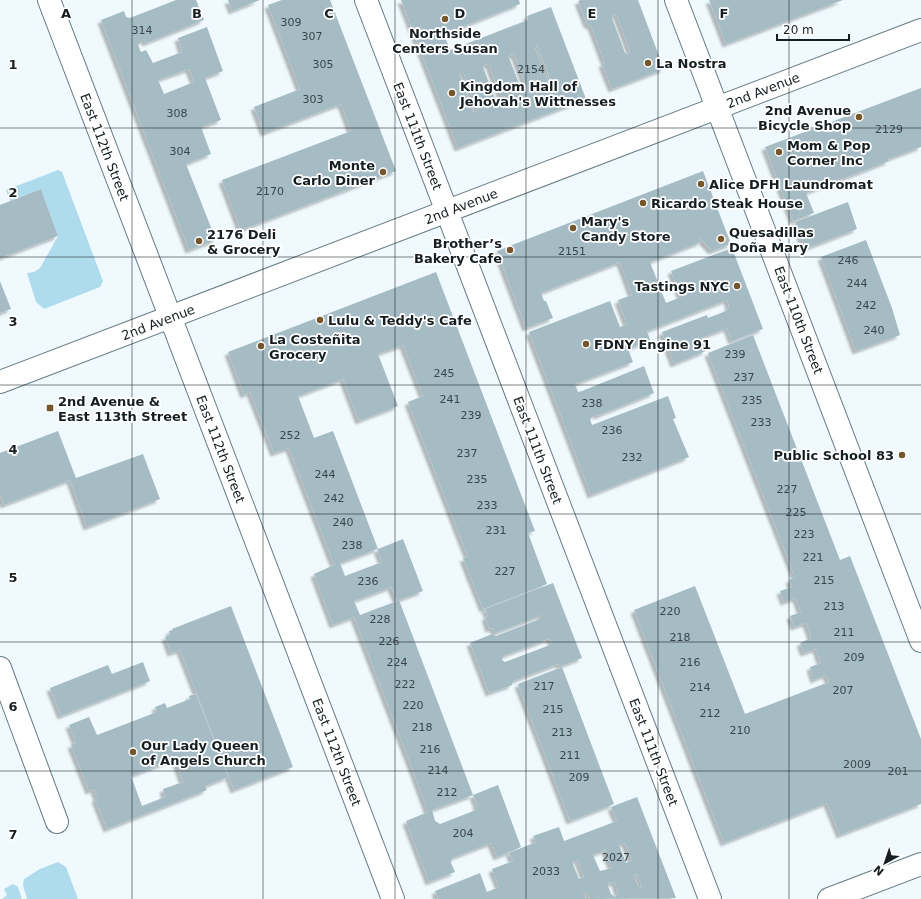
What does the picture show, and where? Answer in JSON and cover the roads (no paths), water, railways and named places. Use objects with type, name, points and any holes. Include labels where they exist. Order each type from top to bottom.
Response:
[{"type":"street","name":"East 112th Street","points":[[49,0],[393,899]]},
{"type":"street","name":"East 111th Street","points":[[366,0],[710,899]]},
{"type":"street","name":"East 110th Street","points":[[676,0],[921,641]]},
{"type":"street","name":"2nd Avenue","points":[[0,382],[921,30]]},
{"type":"street","points":[[0,668],[57,822]]},
{"type":"street","points":[[829,899],[921,864]]},
{"type":"place","name":"Northside Centers Susan","points":[[445,19]]},
{"type":"place","name":"La Nostra","points":[[648,63]]},
{"type":"place","name":"Kingdom Hall of Jehovah's Wittnesses","points":[[452,93]]},
{"type":"place","name":"2nd Avenue Bicycle Shop","points":[[859,117]]},
{"type":"place","name":"Mom & Pop Corner Inc","points":[[779,152]]},
{"type":"place","name":"Monte Carlo Diner","points":[[383,172]]},
{"type":"place","name":"Alice DFH Laundromat","points":[[701,184]]},
{"type":"place","name":"Ricardo Steak House","points":[[643,203]]},
{"type":"place","name":"Mary's Candy Store","points":[[573,228]]},
{"type":"place","name":"Quesadillas Doña Mary","points":[[721,239]]},
{"type":"place","name":"2176 Deli & Grocery","points":[[199,241]]},
{"type":"place","name":"Brother’s Bakery Cafe","points":[[510,250]]},
{"type":"place","name":"Tastings NYC","points":[[737,286]]},
{"type":"place","name":"Lulu & Teddy's Cafe","points":[[320,320]]},
{"type":"place","name":"FDNY Engine 91","points":[[586,344]]},
{"type":"place","name":"La Costeñita Grocery","points":[[261,346]]},
{"type":"place","name":"2nd Avenue & East 113th Street","points":[[50,408]]},
{"type":"place","name":"Public School 83","points":[[902,455]]},
{"type":"place","name":"Our Lady Queen of Angels Church","points":[[133,752]]}]
